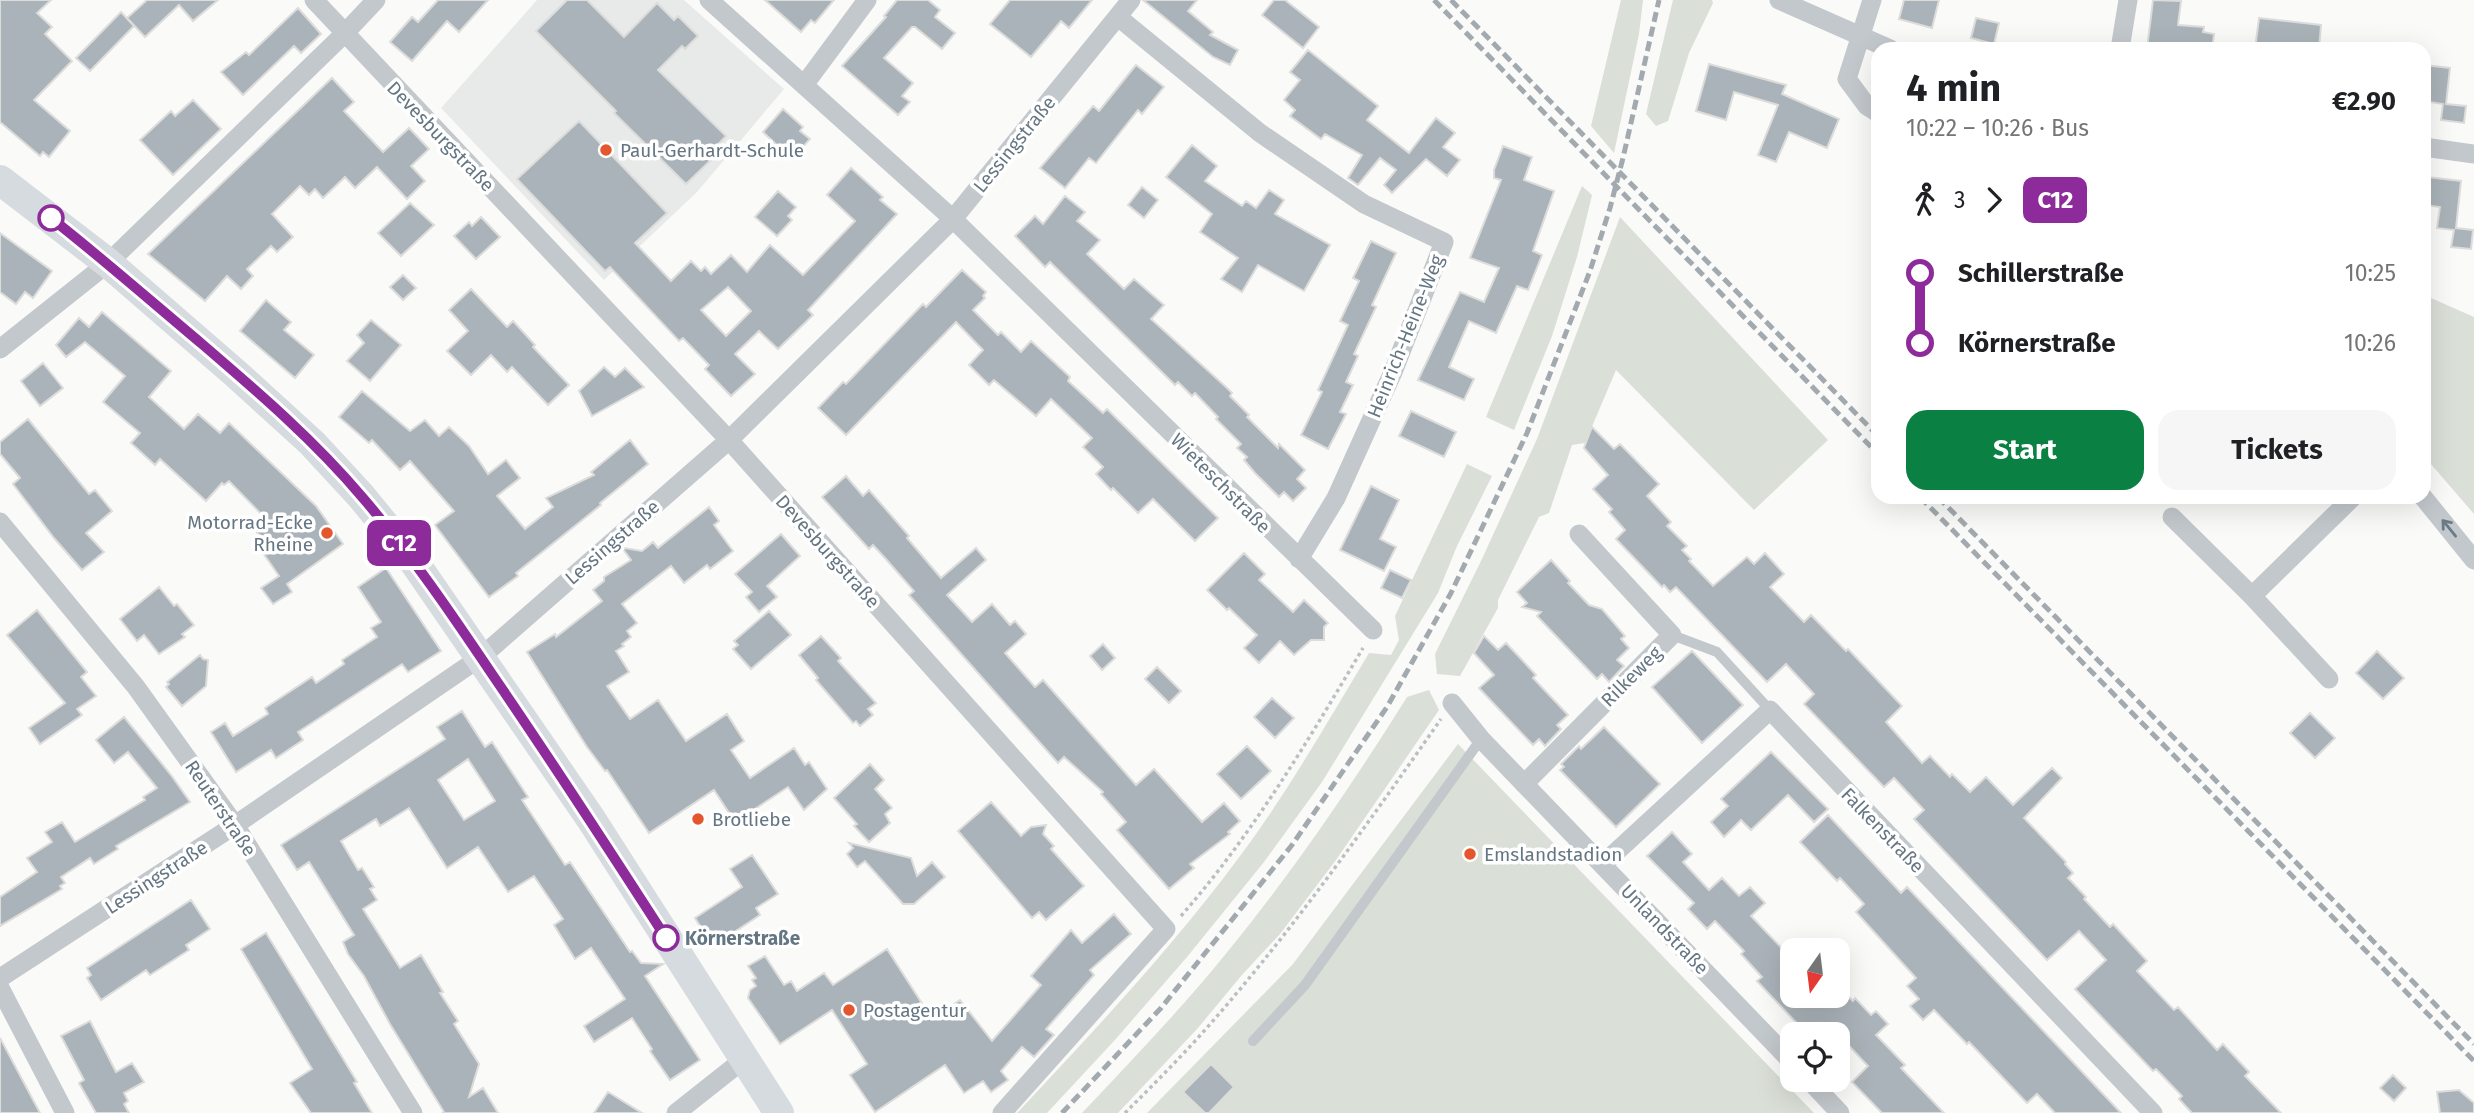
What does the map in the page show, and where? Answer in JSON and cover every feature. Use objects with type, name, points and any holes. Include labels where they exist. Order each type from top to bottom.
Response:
[{"type":"main road","points":[[0,180],[108,263],[235,373],[312,443],[361,496],[410,556],[591,819],[779,1113]]},
{"type":"street","name":"Devesburgstraße","points":[[314,0],[729,440],[1166,929]]},
{"type":"street","points":[[0,349],[108,263],[376,0]]},
{"type":"street","name":"Wieteschstraße","points":[[709,0],[953,219],[1373,630]]},
{"type":"street","points":[[804,85],[867,0]]},
{"type":"street","name":"Lessingstraße","points":[[0,978],[235,825],[481,657],[729,440],[953,219],[1131,0]]},
{"type":"street","points":[[1779,0],[1874,42]]},
{"type":"street","points":[[1871,108],[1847,79],[1872,0]]},
{"type":"street","points":[[2121,42],[2128,0]]},
{"type":"street","name":"Heinrich-Heine-Weg","points":[[1118,17],[1261,133],[1364,204],[1444,242],[1393,372],[1336,498],[1299,559]]},
{"type":"street","points":[[2431,148],[2474,154]]},
{"type":"street","points":[[2252,596],[2346,504]]},
{"type":"street","points":[[2429,504],[2474,560]]},
{"type":"street","points":[[2172,517],[2252,596],[2329,679]]},
{"type":"street","name":"Reuterstraße","points":[[0,523],[136,687],[235,825],[413,1113]]},
{"type":"street","name":"Rilkeweg","points":[[1524,784],[1672,635],[1579,534]]},
{"type":"street","name":"Unlandstraße","points":[[1452,703],[1481,739],[1780,1049]]},
{"type":"street","points":[[1603,864],[1770,710]]},
{"type":"street","name":"Falkenstraße","points":[[1770,710],[2153,1113]]},
{"type":"street","points":[[1002,1113],[1166,929]]},
{"type":"street","points":[[3,1002],[65,1113]]},
{"type":"street","points":[[676,1113],[743,1060]]},
{"type":"street","points":[[1820,1092],[1840,1113]]},
{"type":"lane","points":[[1672,635],[1717,652],[1770,710]]},
{"type":"lane","points":[[1254,1041],[1305,985],[1481,739]]},
{"type":"path","points":[[1166,929],[1182,915],[1292,768],[1373,630]]},
{"type":"path","points":[[1125,1113],[1196,1040],[1282,938],[1452,703]]},
{"type":"shaded area","name":"Paul-Gerhardt-Schule","points":[[537,0],[684,0],[784,89],[697,192],[604,280],[441,108]]},
{"type":"shaded area","points":[[1621,0],[1643,0],[1639,34],[1614,153],[1591,126]]},
{"type":"shaded area","points":[[1673,0],[1712,0],[1713,3],[1689,53],[1668,121],[1656,126],[1646,114]]},
{"type":"shaded area","points":[[1582,186],[1592,195],[1577,257],[1552,336],[1514,430],[1486,417]]},
{"type":"shaded area","points":[[1620,217],[1828,440],[1754,510],[1616,370],[1585,443],[1572,445],[1549,513],[1539,517],[1498,600],[1498,608],[1460,676],[1437,674],[1435,654],[1537,439]]},
{"type":"shaded area","points":[[2431,298],[2474,317],[2474,514],[2431,464]]},
{"type":"shaded area","points":[[1467,464],[1492,476],[1457,546],[1438,593],[1322,782],[1264,862],[1114,1041],[1047,1113],[1017,1113],[1131,990],[1212,893],[1289,784],[1369,653],[1391,655],[1399,640],[1395,616]]},
{"type":"shaded area","points":[[1429,690],[1439,710],[1336,860],[1280,934],[1198,1028],[1118,1113],[1082,1113],[1175,1013],[1253,920],[1322,826],[1407,697]]},
{"type":"shaded area","name":"Emslandstadion","points":[[1458,744],[1780,1078],[1780,1092],[1794,1092],[1814,1113],[1147,1113],[1293,964]]},
{"type":"building","points":[[0,0],[51,0],[37,13],[52,27],[45,34],[72,61],[34,100],[70,131],[49,157],[43,152],[40,156],[0,122]]},
{"type":"building","points":[[147,0],[218,0],[193,21],[179,5],[145,37],[127,18]]},
{"type":"building","points":[[438,0],[488,0],[459,32],[447,21],[412,61],[390,42],[412,17],[418,22]]},
{"type":"building","points":[[567,0],[587,0],[624,37],[657,3],[674,20],[678,16],[698,36],[685,49],[682,46],[658,70],[726,136],[710,153],[714,157],[686,184],[536,31]]},
{"type":"building","points":[[765,0],[834,0],[815,23],[811,20],[801,32]]},
{"type":"building","points":[[897,0],[928,0],[940,10],[935,17],[955,33],[942,49],[912,27],[884,58],[913,83],[902,96],[910,102],[898,115],[842,66],[886,17],[884,16]]},
{"type":"building","points":[[1010,0],[1092,0],[1069,28],[1061,21],[1031,57],[990,24]]},
{"type":"building","points":[[1143,0],[1197,0],[1188,11],[1213,32],[1210,35],[1238,50],[1230,65],[1213,57]]},
{"type":"building","points":[[1274,0],[1285,0],[1319,27],[1303,48],[1262,15]]},
{"type":"building","points":[[1904,0],[1939,0],[1932,28],[1899,19]]},
{"type":"building","points":[[2153,0],[2181,1],[2178,25],[2204,27],[2203,32],[2214,34],[2213,42],[2148,42]]},
{"type":"building","points":[[298,8],[321,34],[301,53],[294,46],[243,95],[221,72],[246,52],[249,55]]},
{"type":"building","points":[[121,12],[134,26],[90,71],[76,58]]},
{"type":"building","points":[[1976,18],[1999,23],[1994,42],[1971,38]]},
{"type":"building","points":[[2259,18],[2321,25],[2320,42],[2256,42]]},
{"type":"building","points":[[1308,50],[1378,106],[1367,120],[1409,153],[1436,118],[1455,133],[1443,147],[1460,160],[1447,176],[1426,159],[1392,193],[1384,185],[1396,170],[1380,158],[1358,185],[1348,178],[1362,155],[1325,134],[1321,139],[1290,116],[1295,110],[1284,100],[1300,80],[1290,72]]},
{"type":"building","points":[[1709,64],[1786,85],[1782,94],[1839,119],[1827,148],[1789,132],[1776,162],[1758,155],[1778,105],[1734,92],[1726,120],[1696,111]]},
{"type":"building","points":[[1136,65],[1164,87],[1142,114],[1138,110],[1096,163],[1089,158],[1065,188],[1040,168],[1093,106],[1099,111]]},
{"type":"building","points":[[2431,66],[2450,68],[2446,104],[2466,106],[2464,123],[2441,120],[2443,104],[2431,102]]},
{"type":"building","points":[[332,78],[354,102],[344,111],[383,152],[409,128],[429,149],[411,166],[425,181],[407,199],[377,167],[355,188],[345,177],[323,198],[315,189],[309,195],[300,186],[272,214],[293,237],[277,252],[271,246],[247,269],[253,276],[241,289],[227,276],[205,301],[148,254]]},
{"type":"building","points":[[193,100],[221,129],[173,175],[140,140],[171,111],[175,116]]},
{"type":"building","points":[[783,109],[803,127],[800,131],[810,139],[795,156],[785,147],[782,150],[763,132]]},
{"type":"building","points":[[579,121],[667,213],[635,243],[671,281],[691,261],[701,271],[705,267],[711,274],[731,255],[747,272],[770,245],[803,275],[855,221],[827,195],[851,168],[883,197],[880,200],[897,214],[808,310],[813,315],[778,349],[759,331],[735,354],[755,374],[731,396],[705,369],[709,365],[683,338],[679,341],[610,267],[605,271],[517,179]],"holes":[[[728,287],[751,311],[726,336],[701,310]]]},
{"type":"building","points":[[1192,145],[1217,166],[1205,181],[1242,206],[1246,201],[1256,208],[1269,190],[1284,200],[1275,214],[1330,245],[1304,291],[1258,265],[1242,292],[1221,279],[1238,258],[1200,232],[1212,214],[1166,177]]},
{"type":"building","points":[[1503,146],[1532,157],[1524,180],[1554,191],[1533,251],[1542,255],[1528,290],[1517,286],[1496,333],[1469,321],[1449,367],[1474,379],[1464,400],[1418,380],[1460,292],[1484,302],[1499,268],[1470,258],[1501,180],[1494,178],[1494,170]]},
{"type":"building","points":[[2431,177],[2461,181],[2456,228],[2473,230],[2471,249],[2451,247],[2454,230],[2437,228],[2440,207],[2431,206]]},
{"type":"building","points":[[1142,187],[1158,200],[1144,218],[1128,205]]},
{"type":"building","points":[[778,191],[796,207],[788,216],[792,220],[777,236],[755,217]]},
{"type":"building","points":[[1065,196],[1085,212],[1077,221],[1100,240],[1087,254],[1124,289],[1134,279],[1164,305],[1151,319],[1227,388],[1232,393],[1230,396],[1249,415],[1247,417],[1305,470],[1297,479],[1306,488],[1293,501],[1284,492],[1279,497],[1255,473],[1244,460],[1247,457],[1237,448],[1241,444],[1195,393],[1192,396],[1178,382],[1175,385],[1050,262],[1045,267],[1015,236],[1035,216],[1043,224]]},
{"type":"building","points":[[410,203],[434,225],[401,256],[378,233]]},
{"type":"building","points":[[481,217],[500,237],[476,259],[454,236],[469,222],[472,226]]},
{"type":"building","points":[[0,233],[52,271],[33,298],[25,292],[16,304],[0,292]]},
{"type":"building","points":[[1371,241],[1396,253],[1372,305],[1376,307],[1354,354],[1358,356],[1346,382],[1353,385],[1340,412],[1346,414],[1328,449],[1301,435],[1322,392],[1318,390],[1348,325],[1340,321],[1359,281],[1353,278]]},
{"type":"building","points":[[962,270],[986,292],[983,296],[985,298],[973,310],[998,335],[1001,332],[1021,352],[1031,341],[1070,377],[1068,381],[1103,413],[1107,409],[1218,518],[1195,541],[1153,499],[1138,513],[1113,488],[1111,490],[1096,474],[1103,467],[1083,447],[1092,438],[1051,399],[1036,416],[994,380],[989,385],[969,365],[983,350],[956,322],[846,435],[818,408],[843,382],[846,384],[923,304],[926,307]]},
{"type":"building","points":[[403,275],[416,288],[403,300],[390,287]]},
{"type":"building","points":[[471,289],[507,327],[513,321],[569,385],[548,405],[512,367],[507,372],[491,355],[471,375],[447,351],[468,331],[449,310]]},
{"type":"building","points":[[266,300],[291,322],[284,330],[314,355],[295,378],[240,331]]},
{"type":"building","points":[[102,312],[171,371],[149,397],[184,429],[198,414],[220,433],[229,423],[316,506],[343,544],[287,584],[292,592],[273,604],[261,588],[279,576],[261,550],[268,545],[254,529],[266,519],[229,481],[224,485],[222,483],[206,501],[160,459],[155,465],[131,443],[140,433],[103,402],[125,376],[85,342],[66,357],[56,345],[79,318],[89,327]]},
{"type":"building","points":[[371,320],[401,345],[370,381],[347,361],[364,343],[357,335]]},
{"type":"building","points":[[43,363],[63,388],[40,406],[21,381]]},
{"type":"building","points":[[604,367],[615,377],[625,368],[644,387],[592,416],[579,391]]},
{"type":"building","points":[[362,391],[410,431],[425,420],[439,436],[449,427],[469,446],[488,474],[506,460],[520,478],[497,496],[525,529],[553,507],[546,498],[594,475],[591,472],[630,440],[648,464],[516,573],[518,576],[489,597],[435,525],[454,511],[410,461],[400,470],[372,440],[369,443],[339,417]]},
{"type":"building","points":[[1411,411],[1456,432],[1444,457],[1399,436]]},
{"type":"building","points":[[28,419],[89,494],[95,490],[112,511],[86,533],[104,552],[82,570],[13,484],[20,478],[0,454],[0,442]]},
{"type":"building","points":[[1592,427],[1614,449],[1620,444],[1659,484],[1647,496],[1671,522],[1667,526],[1687,546],[1682,550],[1691,559],[1689,561],[1713,586],[1747,557],[1754,564],[1765,553],[1784,574],[1770,587],[1804,622],[1811,615],[1846,651],[1848,649],[1902,706],[1886,722],[1922,763],[1930,756],[1950,777],[1952,774],[1970,792],[1986,777],[2013,805],[2052,768],[2062,778],[2024,818],[2066,862],[2073,873],[2068,878],[2086,897],[2084,899],[2110,927],[2113,924],[2147,961],[2137,971],[2174,1010],[2178,1007],[2217,1050],[2223,1044],[2249,1072],[2245,1076],[2281,1113],[2192,1113],[2179,1099],[2182,1096],[2156,1069],[2153,1071],[2075,989],[2106,960],[2079,931],[2047,960],[1914,819],[1924,810],[1894,778],[1884,787],[1804,704],[1814,694],[1786,664],[1767,682],[1676,587],[1670,592],[1664,585],[1662,587],[1616,539],[1625,530],[1609,512],[1612,509],[1593,489],[1608,475],[1584,448]]},
{"type":"building","points":[[846,476],[863,496],[869,490],[941,578],[976,548],[986,560],[947,595],[972,622],[992,604],[1010,625],[1015,621],[1026,634],[1005,653],[1035,687],[1043,680],[1136,785],[1154,769],[1202,822],[1224,803],[1240,821],[1228,832],[1230,834],[1190,864],[1194,868],[1169,889],[1117,830],[1126,822],[1101,794],[1103,792],[1064,757],[1058,763],[909,595],[914,591],[885,558],[873,545],[869,549],[822,497]]},
{"type":"building","points":[[1371,486],[1399,500],[1380,539],[1396,547],[1384,571],[1340,550]]},
{"type":"building","points":[[709,507],[719,521],[714,525],[733,551],[710,569],[707,565],[684,583],[671,566],[622,604],[637,623],[627,631],[631,637],[616,651],[629,672],[607,686],[630,719],[658,700],[686,741],[727,714],[744,741],[731,750],[750,778],[794,748],[805,765],[809,762],[827,789],[804,810],[788,787],[735,822],[714,790],[649,833],[607,770],[605,771],[587,747],[527,652],[555,634],[556,637],[602,601],[593,590],[604,581],[604,577],[631,560],[624,548],[642,551],[653,542],[658,548]]},
{"type":"building","points":[[781,534],[800,556],[767,586],[777,597],[759,612],[746,597],[752,592],[735,574]]},
{"type":"building","points":[[1244,553],[1265,574],[1259,580],[1293,612],[1304,600],[1328,623],[1324,627],[1324,640],[1311,640],[1294,655],[1280,641],[1259,663],[1244,648],[1257,635],[1207,590]]},
{"type":"building","points":[[1551,560],[1589,605],[1602,609],[1625,636],[1621,639],[1629,648],[1617,660],[1624,666],[1609,682],[1602,674],[1597,679],[1537,616],[1541,612],[1522,607],[1527,603],[1517,592]]},
{"type":"building","points":[[386,568],[441,651],[408,672],[402,664],[298,732],[303,740],[276,758],[271,750],[236,772],[211,732],[225,723],[233,736],[268,714],[265,708],[312,677],[316,683],[344,664],[342,660],[377,637],[371,628],[381,622],[358,587]]},
{"type":"building","points":[[1390,570],[1411,580],[1402,598],[1381,588]]},
{"type":"building","points":[[159,587],[194,625],[182,634],[185,637],[159,654],[144,635],[137,641],[120,619]]},
{"type":"building","points":[[37,610],[87,672],[81,677],[96,696],[77,709],[82,715],[40,744],[29,728],[65,703],[7,635]]},
{"type":"building","points":[[769,611],[791,635],[751,669],[733,649],[738,645],[734,641]]},
{"type":"building","points":[[821,636],[841,658],[838,661],[876,703],[868,709],[873,715],[860,726],[856,721],[853,723],[816,680],[818,678],[799,655]]},
{"type":"building","points":[[1484,636],[1498,650],[1506,643],[1536,675],[1533,678],[1568,715],[1557,725],[1561,729],[1545,746],[1539,739],[1533,745],[1479,688],[1494,675],[1474,653]]},
{"type":"building","points":[[1103,644],[1115,658],[1102,670],[1090,656]]},
{"type":"building","points":[[1692,651],[1743,705],[1702,743],[1652,687]]},
{"type":"building","points":[[2377,651],[2404,678],[2383,699],[2356,673]]},
{"type":"building","points":[[200,655],[208,660],[206,686],[182,706],[166,687],[169,684],[167,682]]},
{"type":"building","points":[[1157,667],[1181,691],[1169,703],[1145,679]]},
{"type":"building","points":[[1272,698],[1294,718],[1275,738],[1254,717]]},
{"type":"building","points":[[462,711],[485,747],[492,742],[528,797],[522,800],[565,865],[570,862],[630,952],[632,951],[641,963],[663,964],[645,976],[700,1060],[670,1080],[632,1018],[594,1042],[584,1026],[625,999],[591,948],[575,959],[554,925],[563,919],[534,876],[508,892],[478,847],[447,868],[409,808],[380,826],[376,819],[341,841],[358,870],[362,868],[374,887],[370,889],[377,900],[363,909],[400,968],[421,955],[458,1021],[454,1024],[479,1064],[469,1097],[483,1088],[498,1113],[442,1113],[444,1112],[364,976],[348,954],[343,942],[354,935],[309,862],[297,870],[281,845],[445,739],[437,727]],"holes":[[[468,759],[495,801],[464,820],[438,780]]]},
{"type":"building","points":[[2310,713],[2335,738],[2315,758],[2290,733]]},
{"type":"building","points":[[124,717],[190,802],[116,846],[118,849],[94,864],[90,858],[61,877],[65,883],[60,886],[62,889],[0,926],[0,897],[37,872],[27,858],[52,842],[45,832],[62,822],[75,842],[145,800],[143,797],[157,788],[128,752],[114,763],[96,740]]},
{"type":"building","points":[[1604,727],[1660,784],[1616,827],[1560,770],[1564,767],[1561,764],[1579,746],[1581,749]]},
{"type":"building","points":[[1247,746],[1271,771],[1241,799],[1217,774]]},
{"type":"building","points":[[1771,752],[1828,809],[1814,822],[1788,795],[1751,830],[1741,820],[1724,837],[1711,822],[1728,806],[1721,799]]},
{"type":"building","points":[[870,764],[884,780],[875,789],[892,808],[885,814],[890,823],[869,842],[834,798]]},
{"type":"building","points":[[991,802],[1021,836],[1031,827],[1046,825],[1043,834],[1054,846],[1051,849],[1084,886],[1046,920],[1039,912],[1032,918],[958,831]]},
{"type":"building","points":[[1828,815],[1901,893],[1907,887],[2121,1113],[2055,1113],[2037,1094],[2027,1103],[1969,1042],[1967,1044],[1934,1010],[1923,1020],[1910,1006],[1919,999],[1907,986],[1916,978],[1856,912],[1864,904],[1840,878],[1837,881],[1800,842]]},
{"type":"building","points":[[1672,832],[1692,854],[1683,862],[1709,890],[1722,878],[1739,896],[1750,887],[1765,903],[1751,916],[1780,946],[1780,1005],[1757,981],[1762,977],[1741,954],[1744,951],[1715,921],[1707,929],[1688,909],[1694,903],[1647,856]]},
{"type":"building","points":[[849,843],[911,858],[917,876],[932,862],[945,877],[914,904],[903,904],[865,861],[857,867],[847,854],[853,848]]},
{"type":"building","points":[[752,855],[778,894],[756,908],[760,915],[713,946],[695,918],[742,887],[730,869]]},
{"type":"building","points":[[191,900],[210,929],[186,945],[189,950],[150,975],[146,970],[101,1000],[87,978],[91,975],[87,968]]},
{"type":"building","points":[[1114,914],[1131,934],[1090,970],[1094,975],[1046,1029],[1054,1035],[1034,1057],[1022,1047],[1001,1071],[1008,1080],[991,1092],[983,1081],[964,1093],[945,1065],[875,1112],[850,1075],[867,1064],[832,1010],[780,1044],[748,998],[750,990],[756,986],[752,980],[756,978],[748,966],[765,956],[784,985],[791,981],[797,991],[824,973],[833,985],[887,949],[932,1019],[960,1000],[992,1041],[1041,985],[1031,976],[1071,930],[1082,943]]},
{"type":"building","points":[[266,933],[357,1082],[354,1083],[372,1113],[311,1113],[290,1083],[312,1069],[241,949]]},
{"type":"building","points":[[1850,998],[1853,1001],[1855,998],[1871,1015],[1876,1011],[1888,1024],[1876,1035],[1905,1065],[1901,1068],[1944,1113],[1882,1113],[1852,1082],[1868,1066],[1850,1047],[1850,1022],[1796,1022],[1782,1008],[1850,1008]]},
{"type":"building","points":[[90,1021],[116,1072],[132,1063],[144,1082],[124,1093],[128,1101],[124,1104],[129,1113],[96,1113],[79,1083],[84,1080],[61,1036]]},
{"type":"building","points":[[0,1038],[40,1113],[0,1113]]},
{"type":"building","points":[[1211,1064],[1234,1087],[1209,1113],[1205,1113],[1183,1092]]},
{"type":"building","points":[[2393,1075],[2406,1088],[2394,1101],[2380,1088]]},
{"type":"building","points":[[2459,1090],[2474,1103],[2474,1113],[2440,1113],[2437,1092]]},
{"type":"building","points":[[608,1092],[642,1113],[594,1113]]},
{"type":"railway","points":[[1434,0],[1871,447]]},
{"type":"railway","points":[[1451,0],[1871,429]]},
{"type":"railway","points":[[1062,1113],[1161,1008],[1292,845],[1387,707],[1451,593],[1527,433],[1590,271],[1623,158],[1659,0]]},
{"type":"railway","points":[[1927,504],[2474,1061]]},
{"type":"railway","points":[[1945,504],[2474,1044]]},
{"type":"bus line","name":"C12","points":[[51,218],[108,263],[235,373],[312,443],[361,496],[410,556],[481,657],[591,819],[666,938]]},
{"type":"place","name":"Paul-Gerhardt-Schule","points":[[606,150]]},
{"type":"place","name":"Motorrad-Ecke Rheine","points":[[327,533]]},
{"type":"place","name":"Brotliebe","points":[[698,819]]},
{"type":"place","name":"Emslandstadion","points":[[1470,854]]},
{"type":"place","name":"Körnerstraße","points":[[666,938]]},
{"type":"place","name":"Postagentur","points":[[849,1010]]}]
